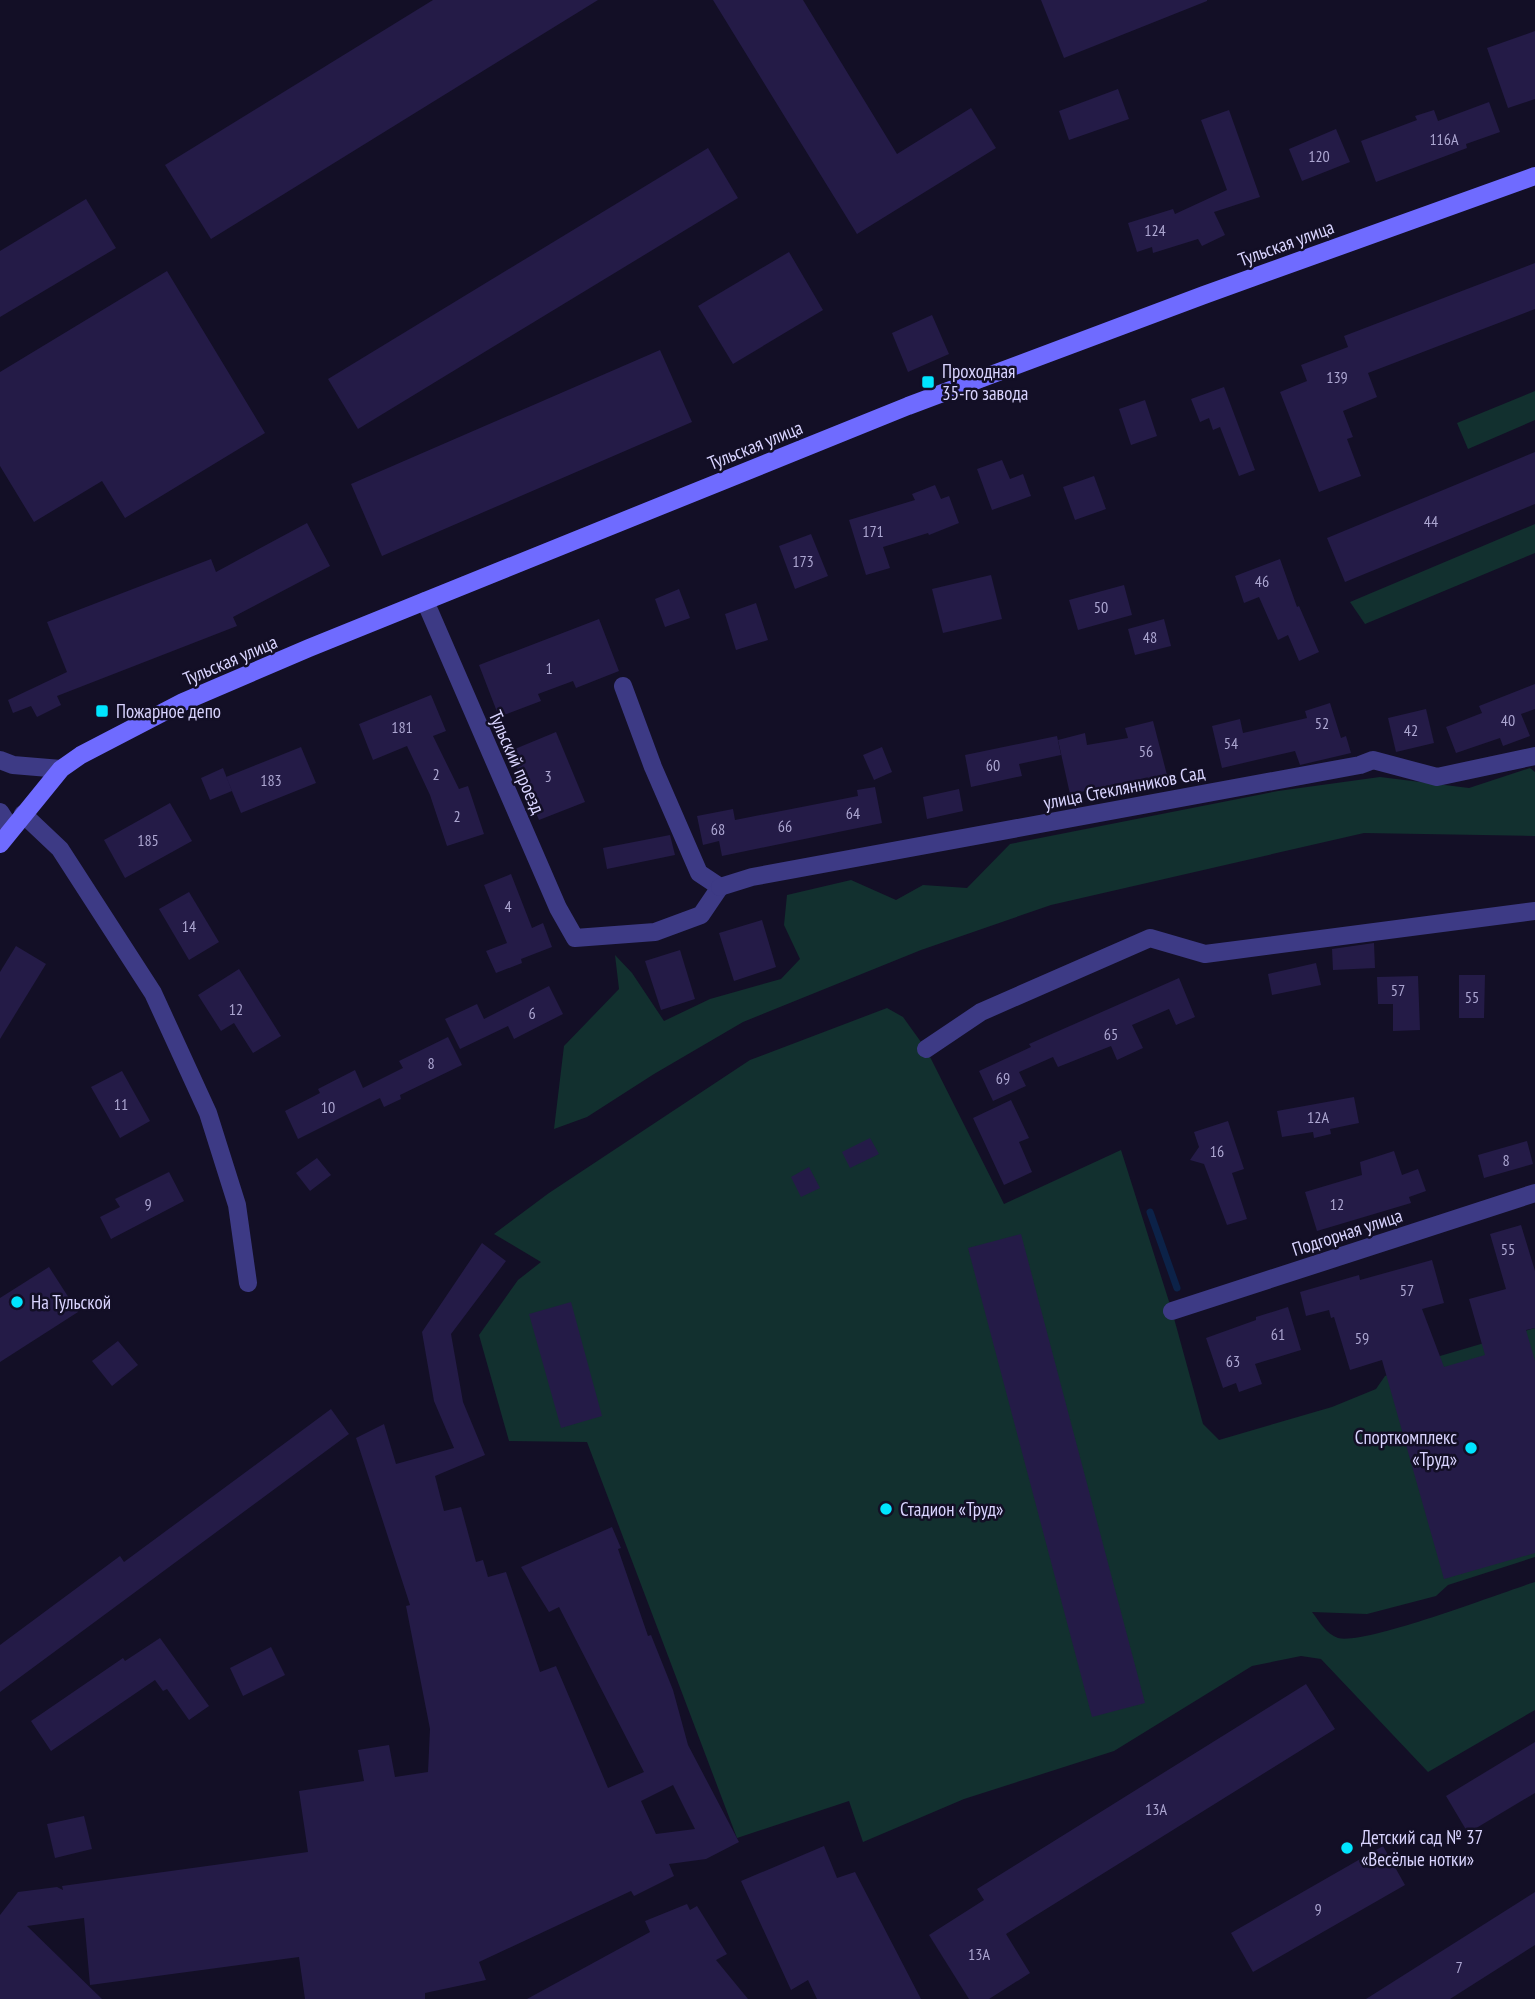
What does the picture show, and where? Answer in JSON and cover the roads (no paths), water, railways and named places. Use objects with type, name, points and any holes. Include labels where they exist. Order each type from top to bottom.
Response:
[{"type":"main road","name":"Тульская улица","points":[[6,837],[61,769],[81,755],[183,702],[908,405],[1203,295],[1535,176]]},
{"type":"street","name":"Тульский проезд","points":[[425,601],[558,908],[575,937],[655,932],[701,915],[720,887]]},
{"type":"street","points":[[623,686],[653,767],[699,873],[720,887]]},
{"type":"street","name":"улица Стеклянников Сад","points":[[720,887],[752,877],[1349,767],[1373,760],[1437,777],[1535,756]]},
{"type":"street","points":[[0,760],[13,765],[61,769]]},
{"type":"street","points":[[0,812],[6,837]]},
{"type":"street","points":[[23,814],[60,849],[153,993],[208,1113],[237,1205],[248,1283]]},
{"type":"street","points":[[926,1049],[981,1012],[1150,938],[1205,954],[1535,911]]},
{"type":"street","name":"Подгорная улица","points":[[1172,1311],[1535,1193]]},
{"type":"waterway","points":[[1150,1212],[1177,1288]]},
{"type":"place","name":"Проходная 35-го завода","points":[[928,382]]},
{"type":"place","name":"Пожарное депо","points":[[102,711]]},
{"type":"place","name":"На Тульской","points":[[17,1302]]},
{"type":"place","name":"Спорткомплекс «Труд»","points":[[1471,1448]]},
{"type":"place","name":"Стадион «Труд»","points":[[886,1509]]},
{"type":"place","name":"Детский сад № 37 «Весёлые нотки»","points":[[1347,1848]]}]
